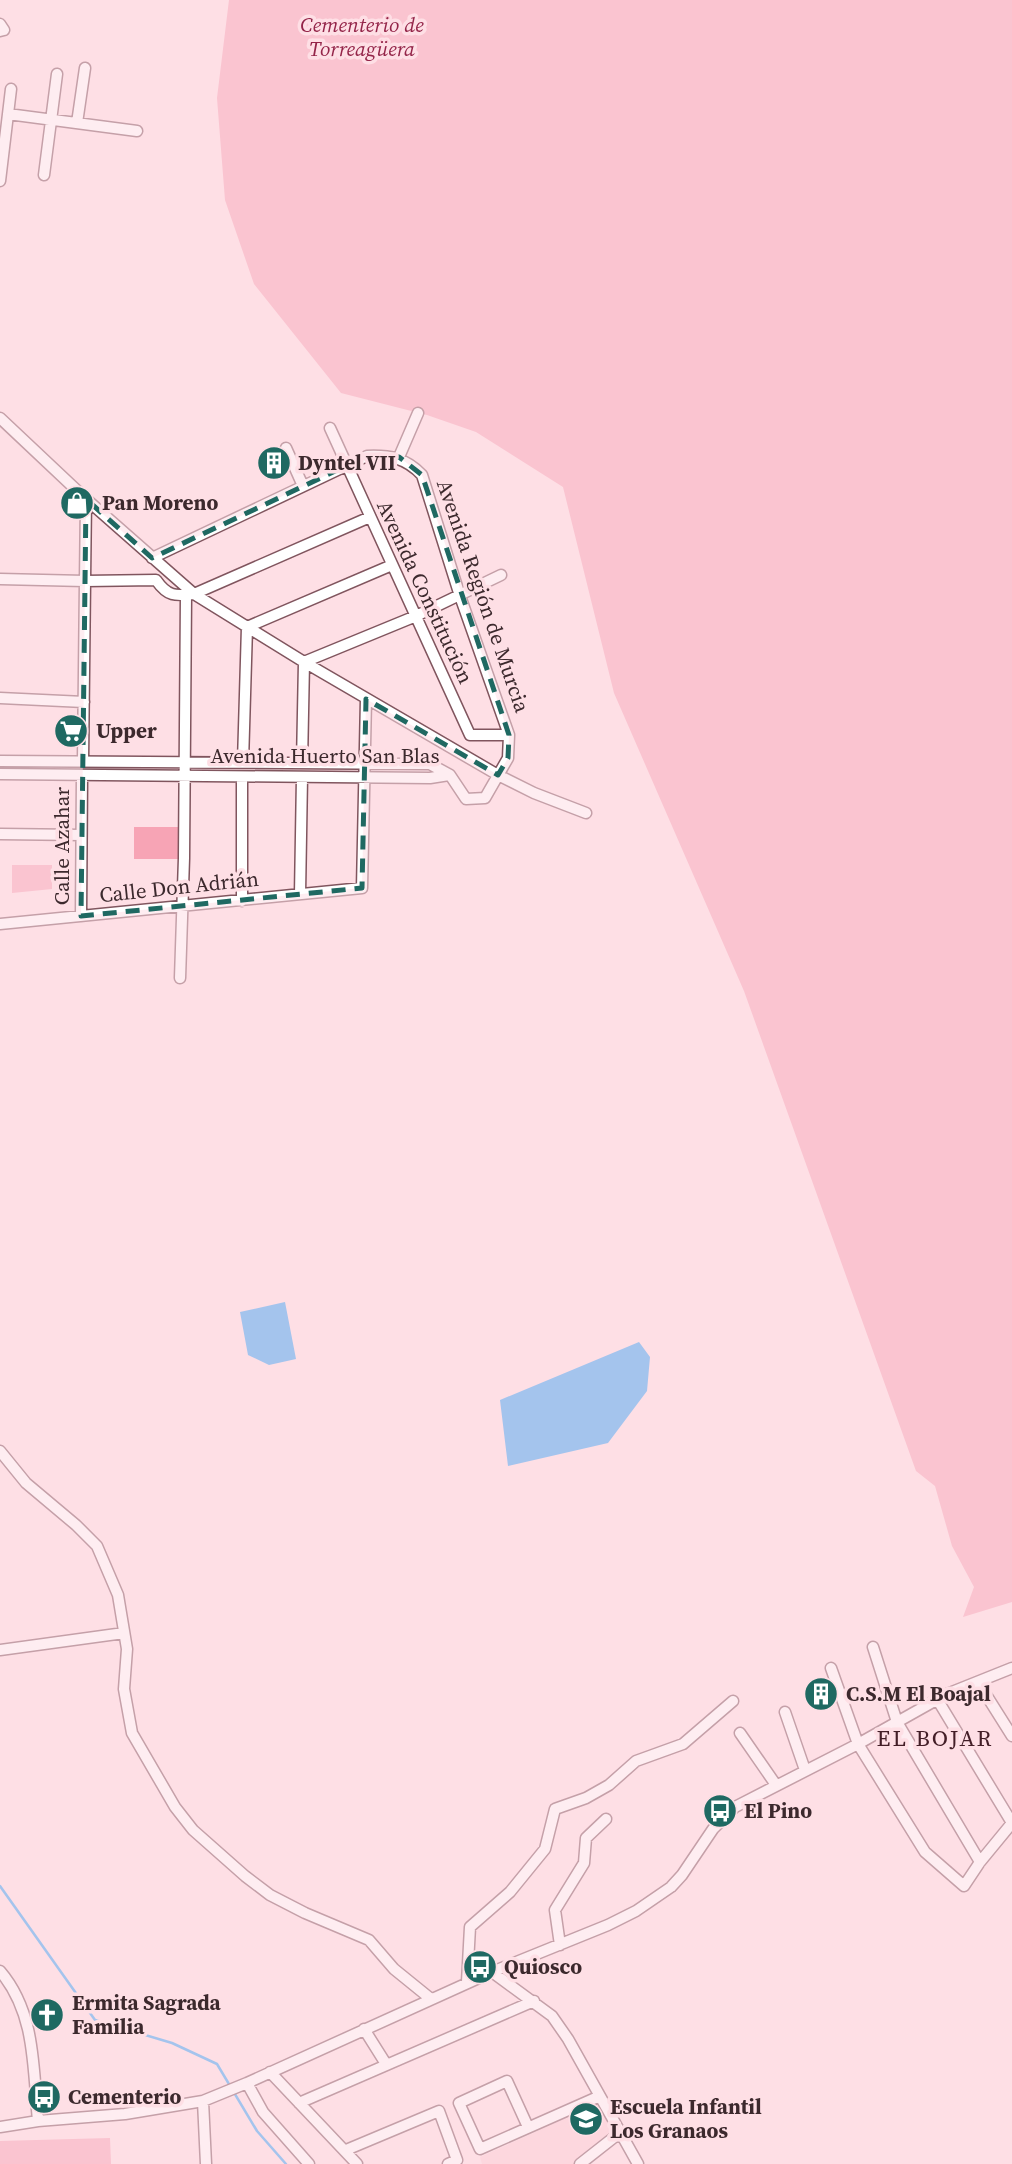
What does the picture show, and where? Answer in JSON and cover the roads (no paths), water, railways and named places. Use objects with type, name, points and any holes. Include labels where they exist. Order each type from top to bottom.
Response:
[{"type":"street","points":[[0,24],[4,30],[0,31]]},
{"type":"street","points":[[77,123],[85,68]]},
{"type":"street","points":[[44,175],[57,74]]},
{"type":"street","points":[[1,181],[11,89]]},
{"type":"street","points":[[8,114],[137,131]]},
{"type":"street","points":[[152,558],[367,456],[399,457],[418,413]]},
{"type":"street","points":[[0,418],[190,594],[498,775],[534,793],[586,813]]},
{"type":"street","name":"Avenida Constitución","points":[[330,428],[470,735],[509,735]]},
{"type":"street","points":[[286,447],[303,486]]},
{"type":"street","name":"Avenida Región de Murcia","points":[[399,457],[422,475],[460,596],[509,735],[508,758],[498,775]]},
{"type":"street","points":[[83,761],[86,499]]},
{"type":"street","points":[[0,579],[156,580],[164,591],[173,595],[190,594],[370,517]]},
{"type":"street","points":[[247,627],[392,565]]},
{"type":"street","points":[[304,662],[415,616],[501,575]]},
{"type":"street","points":[[180,978],[190,594]]},
{"type":"street","points":[[243,762],[247,627]]},
{"type":"street","points":[[302,762],[304,662]]},
{"type":"street","points":[[0,698],[83,702]]},
{"type":"street","points":[[363,778],[366,699]]},
{"type":"street","name":"Avenida Huerto San Blas","points":[[0,761],[430,764],[450,775]]},
{"type":"street","name":"Avenida Huerto San Blas","points":[[0,774],[363,778],[430,778],[450,775]]},
{"type":"street","name":"Calle Azahar","points":[[81,916],[82,775]]},
{"type":"street","points":[[450,775],[466,799],[485,798],[498,775]]},
{"type":"street","points":[[242,776],[242,901]]},
{"type":"street","points":[[300,894],[302,777]]},
{"type":"street","name":"Calle Don Adrián","points":[[0,924],[362,888],[363,778]]},
{"type":"street","points":[[0,834],[81,835]]},
{"type":"street","points":[[0,1451],[26,1483],[97,1546],[118,1595],[127,1649],[124,1689],[132,1733],[175,1807],[193,1830],[271,1895],[369,1940],[394,1969],[431,1999]]},
{"type":"street","points":[[0,1650],[124,1633]]},
{"type":"street","points":[[873,1647],[897,1722],[980,1862]]},
{"type":"street","points":[[831,1668],[858,1744],[925,1852],[964,1886],[1012,1824],[937,1699]]},
{"type":"street","points":[[0,2127],[125,2114],[203,2101],[467,1982],[621,1919],[664,1892],[682,1875],[726,1814],[747,1800],[858,1744],[937,1699],[1011,1672]]},
{"type":"street","points":[[978,1682],[1012,1736]]},
{"type":"street","points":[[467,1982],[470,1927],[510,1892],[545,1849],[555,1809],[609,1786],[636,1761],[683,1744],[733,1701]]},
{"type":"street","points":[[785,1712],[805,1770]]},
{"type":"street","points":[[740,1733],[776,1785]]},
{"type":"street","points":[[560,1945],[555,1910],[584,1863],[586,1838],[606,1819]]},
{"type":"street","points":[[0,1971],[11,1984],[28,2025],[38,2121]]},
{"type":"street","points":[[492,1972],[552,2016],[622,2131],[638,2164]]},
{"type":"street","points":[[0,1986],[11,1984]]},
{"type":"street","points":[[299,2103],[534,2001]]},
{"type":"street","points":[[364,2029],[386,2064]]},
{"type":"street","points":[[270,2072],[357,2164]]},
{"type":"street","points":[[528,2127],[508,2081],[459,2103],[480,2149],[600,2096]]},
{"type":"street","points":[[247,2083],[263,2112],[309,2164]]},
{"type":"street","points":[[203,2101],[206,2164]]},
{"type":"street","points":[[346,2150],[439,2111],[453,2162]]},
{"type":"street","points":[[580,2164],[622,2131]]},
{"type":"water","points":[[285,1302],[296,1359],[269,1365],[248,1355],[240,1312]]},
{"type":"water","points":[[639,1342],[650,1357],[647,1391],[608,1443],[508,1466],[500,1400]]},
{"type":"waterway","points":[[0,1886],[95,2020],[172,2043],[217,2064],[257,2131],[286,2164]]},
{"type":"place","name":"Dyntel VII","points":[[274,463]]},
{"type":"place","name":"Pan Moreno","points":[[77,503]]},
{"type":"place","name":"Upper","points":[[71,731]]},
{"type":"place","name":"C.S.M El Boajal","points":[[821,1694]]},
{"type":"place","name":"El Pino","points":[[720,1811]]},
{"type":"place","name":"Quiosco","points":[[480,1967]]},
{"type":"place","name":"Ermita Sagrada Familia","points":[[47,2015]]},
{"type":"place","name":"Cementerio","points":[[44,2097]]},
{"type":"place","name":"Escuela Infantil Los Granaos","points":[[586,2119]]},
{"type":"district","name":"EL BOJAR","points":[[935,1738]]},
{"type":"park label","name":"Cementerio de Torreagüera","points":[[362,37]]}]
